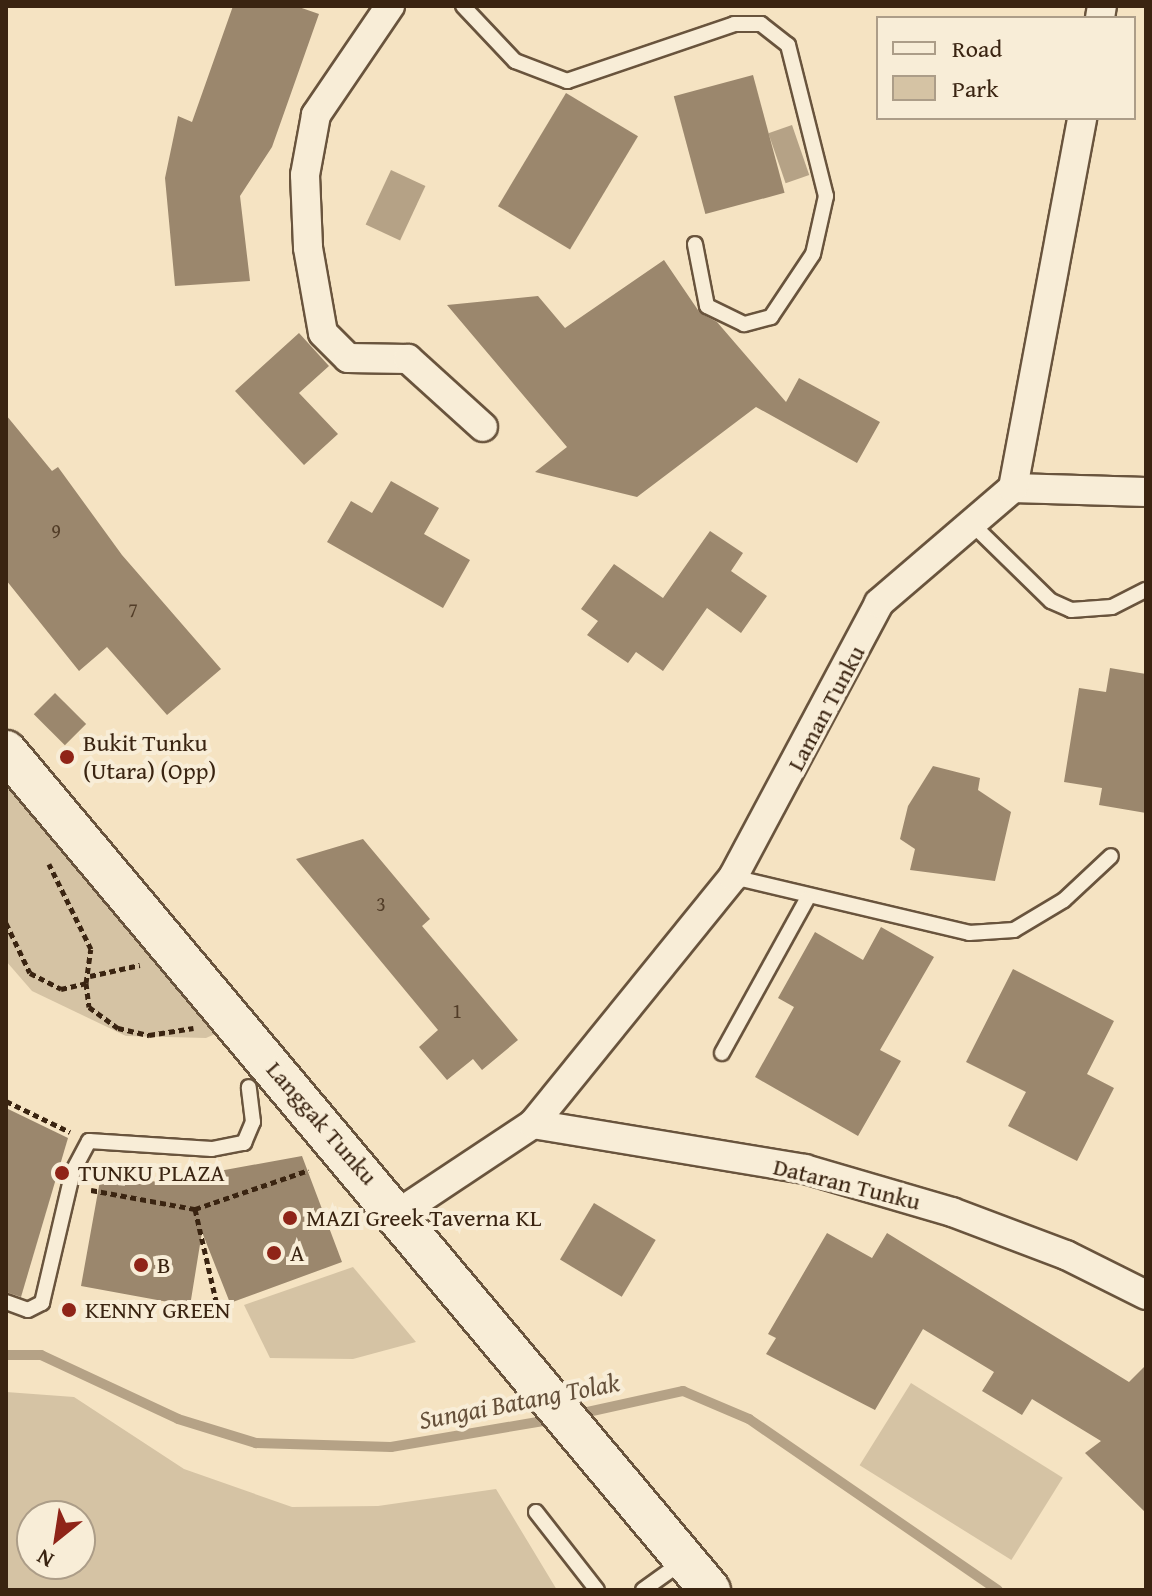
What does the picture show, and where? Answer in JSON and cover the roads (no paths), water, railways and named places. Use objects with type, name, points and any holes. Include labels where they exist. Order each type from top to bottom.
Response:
[{"type":"street","points":[[390,6],[316,115],[305,175],[323,333],[348,358],[408,359],[483,427]]},
{"type":"street","points":[[1082,120],[1013,488],[1145,496]]},
{"type":"street","name":"Laman Tunku","points":[[399,1213],[533,1124],[733,877],[879,603],[1013,488]]},
{"type":"street","name":"Langgak Tunku","points":[[6,751],[255,1084],[399,1213],[693,1579]]},
{"type":"street","name":"Dataran Tunku","points":[[533,1124],[805,1169],[952,1212],[1146,1295]]},
{"type":"lane","points":[[463,6],[515,61],[567,81],[734,24],[761,24],[788,45],[826,196],[813,254],[771,317],[744,324],[707,306],[695,244]]},
{"type":"lane","points":[[970,522],[1051,601],[1071,610],[1112,607],[1146,590]]},
{"type":"lane","points":[[733,877],[807,899],[969,933],[1014,930],[1064,900],[1111,856]]},
{"type":"lane","points":[[722,1053],[807,899]]},
{"type":"lane","points":[[6,1302],[28,1310],[42,1303],[70,1185],[89,1141],[212,1149],[244,1143],[253,1122],[255,1084]]},
{"type":"lane","points":[[536,1512],[597,1590]]},
{"type":"lane","points":[[643,1590],[693,1579]]},
{"type":"waterway","name":"Sungai Batang Tolak","points":[[6,1355],[41,1355],[178,1419],[256,1443],[391,1447],[554,1419]]},
{"type":"waterway","name":"Sungai Batang Tolak","points":[[574,1415],[683,1391],[749,1419],[998,1590]]},
{"type":"place","name":"Bukit Tunku (Utara) (Opp)","points":[[67,757]]},
{"type":"place","name":"TUNKU PLAZA","points":[[62,1173]]},
{"type":"place","name":"MAZI Greek Taverna KL","points":[[290,1218]]},
{"type":"place","name":"A","points":[[274,1253]]},
{"type":"place","name":"B","points":[[141,1265]]},
{"type":"place","name":"KENNY GREEN","points":[[69,1310]]}]
